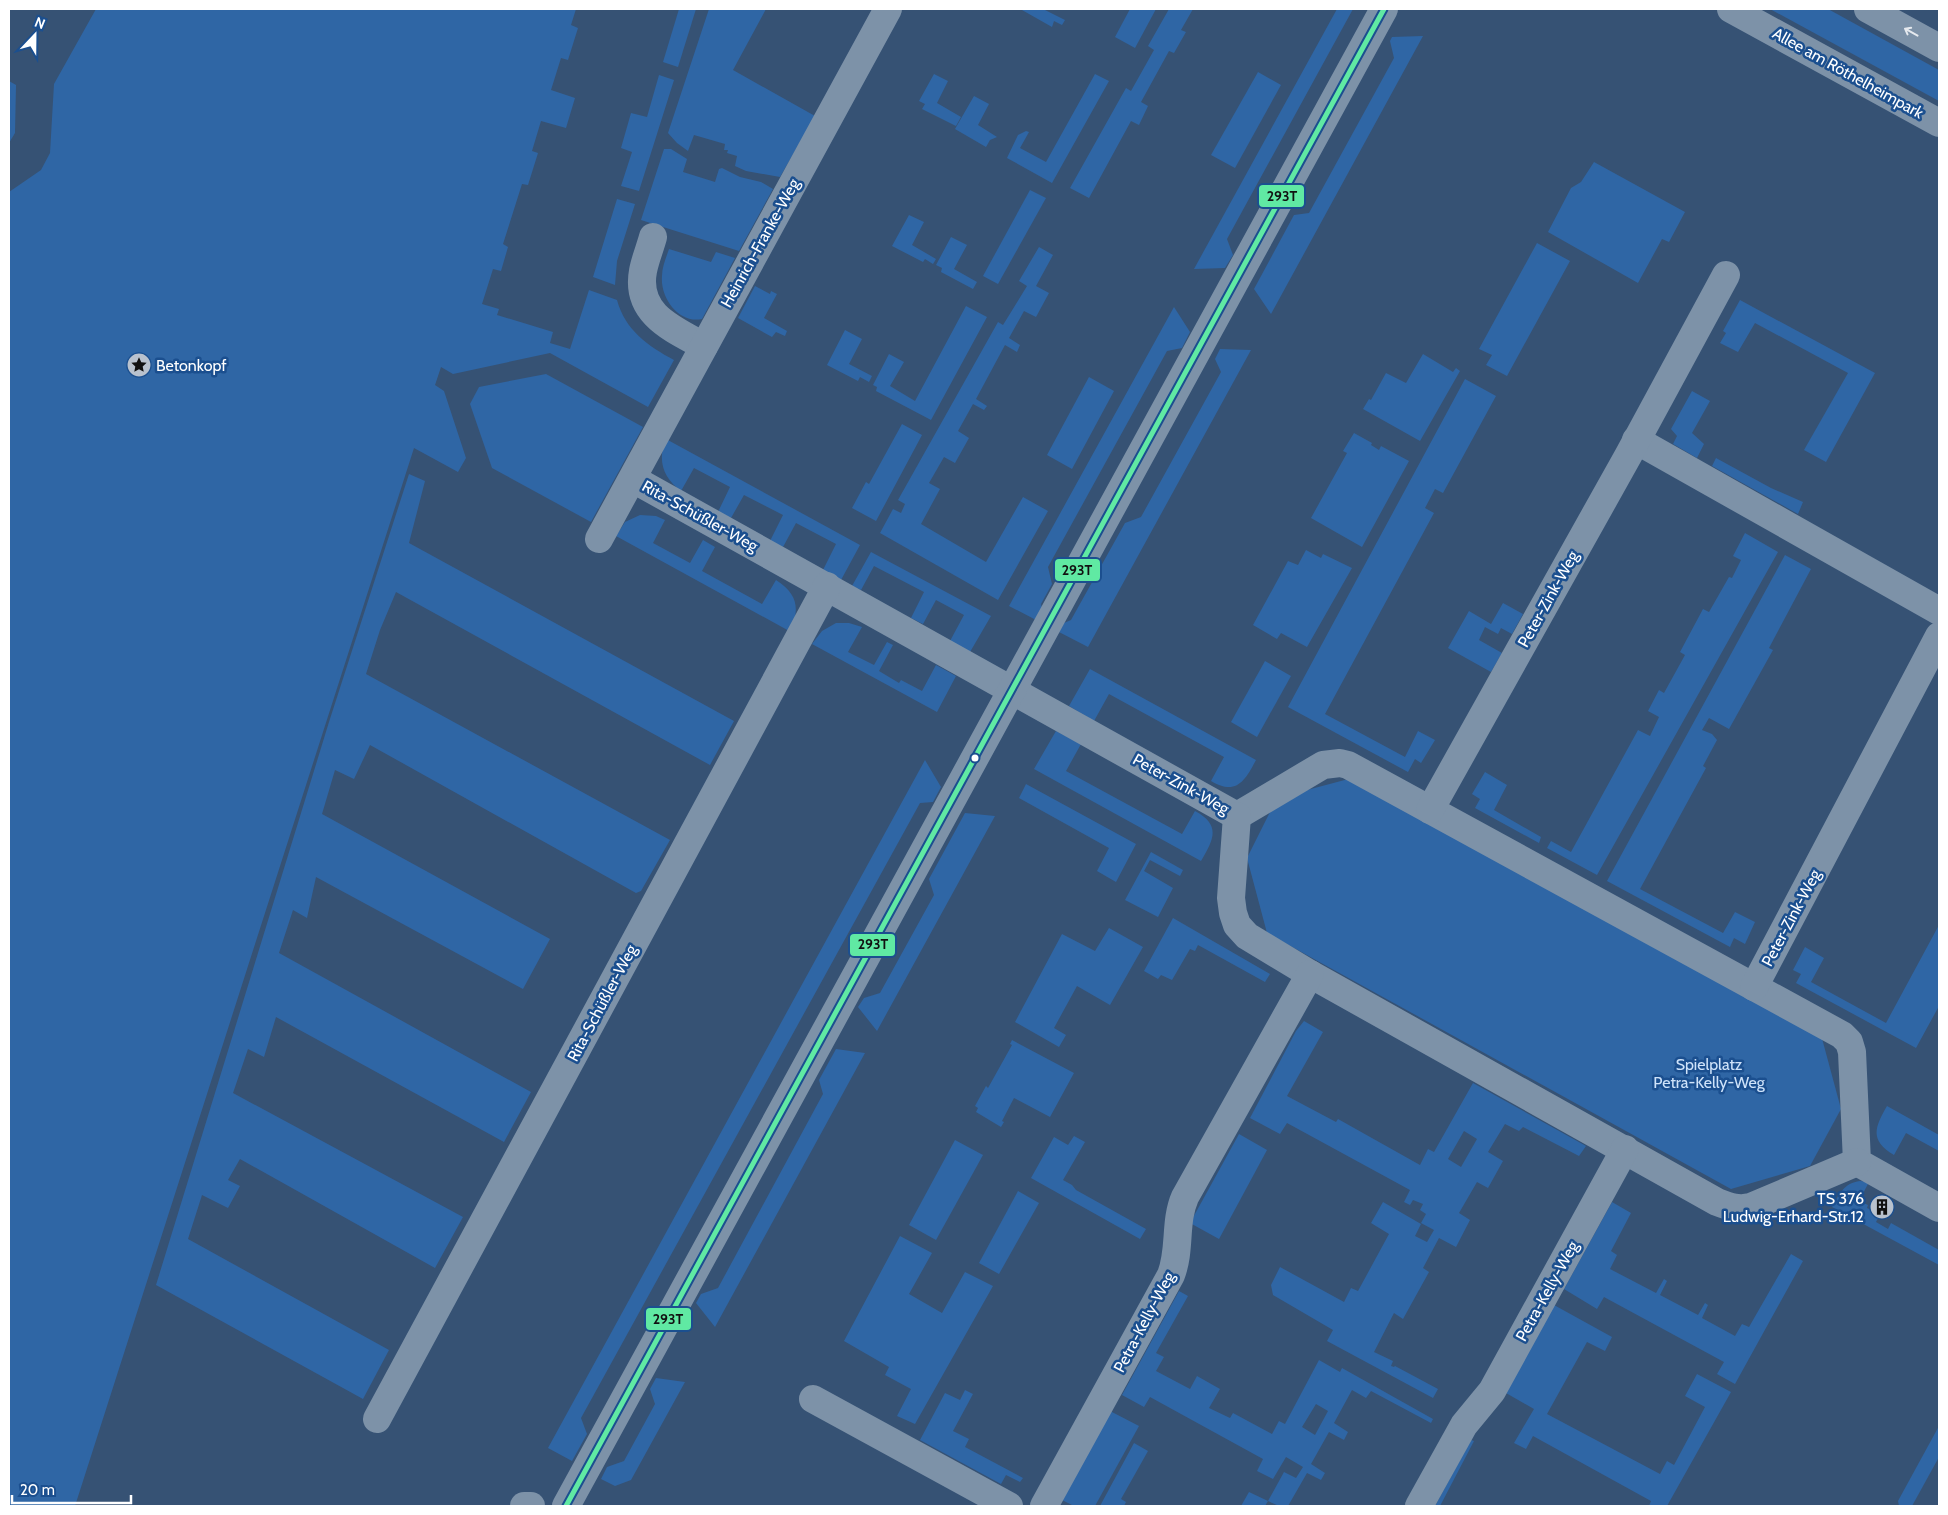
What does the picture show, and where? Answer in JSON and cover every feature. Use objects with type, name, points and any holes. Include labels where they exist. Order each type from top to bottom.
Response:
[{"type":"street","name":"Heinrich-Franke-Weg","points":[[633,479],[888,9]]},
{"type":"street","points":[[566,1506],[1384,9]]},
{"type":"street","name":"Allee am Röthelheimpark","points":[[1731,9],[1939,123]]},
{"type":"street","points":[[1868,9],[1939,48]]},
{"type":"street","points":[[653,237],[643,272],[642,288],[647,304],[657,317],[668,326],[704,346]]},
{"type":"street","name":"Peter-Zink-Weg","points":[[1430,810],[1726,275]]},
{"type":"street","points":[[1636,440],[1939,611]]},
{"type":"street","name":"Rita-Schüßler-Weg","points":[[599,539],[633,479],[1012,690]]},
{"type":"street","name":"Rita-Schüßler-Weg","points":[[376,1418],[827,586]]},
{"type":"street","name":"Peter-Zink-Weg","points":[[1754,987],[1939,636]]},
{"type":"street","name":"Peter-Zink-Weg","points":[[1012,690],[1237,816],[1323,765],[1340,763],[1356,768],[1842,1035],[1849,1042],[1852,1052],[1857,1162]]},
{"type":"street","points":[[1237,816],[1231,898],[1237,925],[1247,936],[1310,974],[1717,1202],[1731,1208],[1752,1207],[1857,1162],[1939,1208]]},
{"type":"street","name":"Petra-Kelly-Weg","points":[[1044,1506],[1170,1275],[1176,1255],[1179,1216],[1185,1197],[1310,974]]},
{"type":"street","name":"Petra-Kelly-Weg","points":[[1419,1506],[1464,1425],[1492,1391],[1625,1149]]},
{"type":"street","points":[[813,1399],[1009,1506]]},
{"type":"street","points":[[524,1506],[531,1506]]},
{"type":"green space","points":[[96,9],[576,9],[571,25],[578,28],[568,60],[561,58],[551,90],[575,98],[566,128],[541,121],[532,151],[538,153],[528,185],[522,184],[503,244],[508,247],[501,271],[493,269],[482,304],[499,309],[497,315],[553,332],[550,343],[570,349],[589,290],[617,300],[626,320],[639,336],[655,349],[674,360],[648,407],[550,353],[453,374],[441,367],[435,385],[444,391],[466,458],[458,472],[414,448],[75,1506],[9,1506],[9,192],[41,170],[50,153],[54,84]]},
{"type":"green space","points":[[679,9],[696,9],[678,67],[663,62]]},
{"type":"green space","points":[[709,9],[766,9],[733,70],[815,116],[780,177],[746,171],[735,166],[737,156],[727,153],[728,150],[724,150],[725,144],[694,135],[688,151],[668,133]]},
{"type":"green space","points":[[1023,9],[1043,9],[1065,20],[1062,25],[1054,21],[1052,27]]},
{"type":"green space","points":[[1130,9],[1156,9],[1135,48],[1115,37]]},
{"type":"green space","points":[[1169,9],[1193,9],[1181,30],[1186,32],[1174,53],[1169,51],[1141,102],[1148,106],[1139,125],[1131,121],[1089,198],[1070,188],[1126,88],[1131,91],[1154,50],[1148,46]]},
{"type":"green space","points":[[1337,9],[1353,9],[1227,239],[1233,255],[1225,268],[1194,269]]},
{"type":"green space","points":[[1770,9],[1828,9],[1939,70],[1939,101]]},
{"type":"green space","points":[[1423,36],[1271,314],[1254,289],[1294,215],[1309,213],[1394,58],[1390,41],[1392,37]]},
{"type":"green space","points":[[1258,72],[1281,85],[1235,168],[1211,155]]},
{"type":"green space","points":[[934,74],[948,81],[937,103],[961,117],[956,126],[922,109],[925,104],[919,101]]},
{"type":"green space","points":[[1095,74],[1109,81],[1052,183],[1007,158],[1018,135],[1026,131],[1029,132],[1020,148],[1046,162]]},
{"type":"green space","points":[[659,75],[674,80],[639,191],[621,186],[632,152],[621,148],[631,113],[647,117]]},
{"type":"green space","points":[[9,81],[16,85],[15,133],[9,143]]},
{"type":"green space","points":[[974,96],[989,104],[978,125],[997,137],[990,140],[986,147],[955,129]]},
{"type":"green space","points":[[664,149],[671,149],[687,159],[683,172],[715,182],[719,169],[722,168],[740,177],[761,182],[773,189],[739,251],[641,220]]},
{"type":"green space","points":[[1594,162],[1685,212],[1669,242],[1662,239],[1638,283],[1548,232],[1571,188],[1581,182]]},
{"type":"green space","points":[[1030,190],[1046,198],[998,284],[983,276]]},
{"type":"green space","points":[[617,199],[635,204],[617,261],[615,285],[593,277]]},
{"type":"green space","points":[[909,215],[924,222],[912,245],[936,259],[933,264],[925,259],[923,262],[892,246]]},
{"type":"green space","points":[[951,237],[967,245],[954,269],[977,282],[973,289],[941,272],[942,268],[936,265]]},
{"type":"green space","points":[[1537,243],[1570,261],[1507,376],[1486,365],[1492,355],[1479,349]]},
{"type":"green space","points":[[1039,247],[1053,255],[1036,286],[1049,293],[1036,317],[1024,311],[1009,338],[1020,345],[1017,352],[1005,345],[976,399],[987,406],[984,410],[973,404],[958,431],[969,438],[955,463],[944,457],[929,483],[940,489],[921,524],[986,562],[1023,497],[1048,511],[998,600],[880,533],[893,509],[901,513],[905,504],[898,500],[998,322],[1003,325],[1027,286],[1019,281]]},
{"type":"green space","points":[[669,249],[711,262],[716,252],[735,258],[702,319],[686,317],[679,313],[673,308],[664,293],[662,284],[663,266]]},
{"type":"green space","points":[[755,286],[770,294],[771,291],[777,294],[764,318],[787,331],[785,336],[776,332],[772,337],[738,318]]},
{"type":"green space","points":[[1740,300],[1875,373],[1826,462],[1804,450],[1848,373],[1755,323],[1738,352],[1720,343],[1726,333],[1723,331]]},
{"type":"green space","points":[[966,306],[987,317],[931,420],[876,391],[877,387],[873,385],[889,354],[904,362],[890,386],[915,401]]},
{"type":"green space","points":[[1174,307],[1190,332],[1182,348],[1167,351],[1048,567],[1052,584],[1041,604],[1043,611],[1038,621],[1009,606]]},
{"type":"green space","points":[[845,330],[862,339],[849,364],[872,376],[869,382],[860,377],[858,381],[827,365]]},
{"type":"green space","points":[[1220,349],[1251,350],[1088,647],[1059,632],[1064,623],[1071,620],[1125,523],[1141,517],[1221,372],[1215,359]]},
{"type":"green space","points":[[1423,354],[1453,372],[1456,368],[1460,371],[1420,441],[1363,409],[1369,399],[1371,400],[1386,373],[1406,383]]},
{"type":"green space","points":[[546,374],[643,427],[591,522],[492,468],[470,404],[479,387]]},
{"type":"green space","points":[[1089,377],[1114,391],[1072,469],[1047,455]]},
{"type":"green space","points":[[1465,379],[1496,396],[1443,493],[1435,489],[1425,508],[1434,513],[1325,714],[1405,757],[1418,731],[1435,740],[1421,763],[1415,759],[1408,772],[1288,707]]},
{"type":"green space","points":[[1692,391],[1710,401],[1692,433],[1704,444],[1697,458],[1673,444],[1677,436],[1671,429]]},
{"type":"green space","points":[[902,424],[922,435],[876,521],[852,508],[866,482],[869,484]]},
{"type":"green space","points":[[1354,433],[1372,443],[1371,445],[1379,450],[1381,446],[1409,461],[1362,547],[1311,518],[1347,453],[1343,451]]},
{"type":"green space","points":[[666,439],[860,545],[841,580],[823,570],[836,544],[796,523],[783,547],[770,541],[783,515],[744,495],[731,518],[718,512],[730,487],[694,468],[681,491],[670,480],[663,468],[662,454]]},
{"type":"green space","points":[[1716,458],[1771,488],[1803,502],[1798,514],[1712,466]]},
{"type":"green space","points":[[409,474],[425,481],[409,543],[734,721],[710,765],[396,592],[380,630],[366,674],[670,840],[641,891],[636,893],[370,745],[354,779],[335,770],[322,814],[550,939],[523,989],[316,877],[307,918],[293,910],[279,953],[531,1092],[504,1142],[276,1017],[264,1057],[248,1049],[233,1093],[463,1217],[435,1268],[240,1159],[228,1180],[240,1186],[228,1208],[202,1195],[188,1239],[389,1350],[363,1399],[156,1285],[329,722]]},
{"type":"green space","points":[[640,515],[656,516],[665,520],[653,543],[690,563],[703,540],[715,547],[702,571],[762,604],[776,580],[784,586],[793,597],[796,609],[791,632],[616,536],[625,522]]},
{"type":"green space","points":[[1745,533],[1778,552],[1597,875],[1547,848],[1551,841],[1571,852],[1638,730],[1650,736],[1659,717],[1648,711],[1659,690],[1664,693],[1685,655],[1680,652],[1703,609],[1709,612],[1729,577],[1732,578],[1741,560],[1733,556]]},
{"type":"green space","points":[[1306,550],[1321,558],[1323,554],[1352,568],[1307,647],[1281,633],[1277,639],[1253,625],[1288,561],[1298,565]]},
{"type":"green space","points":[[871,552],[991,616],[970,652],[950,641],[964,615],[936,600],[923,624],[911,618],[924,592],[874,566],[861,590],[852,586]]},
{"type":"green space","points":[[1785,555],[1811,569],[1769,648],[1773,650],[1729,729],[1709,718],[1702,730],[1712,734],[1717,740],[1703,766],[1706,768],[1640,889],[1723,933],[1735,912],[1755,922],[1745,944],[1734,938],[1730,947],[1607,881]]},
{"type":"green space","points":[[1503,603],[1523,614],[1512,634],[1501,628],[1498,634],[1485,627],[1479,640],[1502,653],[1491,672],[1448,648],[1469,611],[1491,624]]},
{"type":"green space","points":[[836,623],[849,623],[862,627],[848,652],[874,665],[887,642],[893,645],[879,671],[899,683],[901,680],[922,691],[936,665],[956,676],[937,712],[812,644],[822,631]]},
{"type":"green space","points":[[1265,661],[1291,676],[1257,737],[1231,722]]},
{"type":"green space","points":[[1090,669],[1256,760],[1244,780],[1239,784],[1227,787],[1211,781],[1224,757],[1109,694],[1094,721],[1069,706]]},
{"type":"green space","points":[[1056,731],[1081,744],[1066,771],[1182,834],[1195,811],[1203,816],[1212,827],[1213,833],[1201,861],[1034,769]]},
{"type":"green space","points":[[925,760],[941,787],[933,802],[920,803],[581,1418],[587,1434],[572,1461],[548,1448]]},
{"type":"green space","points":[[1485,772],[1507,785],[1494,810],[1541,837],[1539,843],[1475,808],[1480,799],[1472,794]]},
{"type":"green space","name":"Spielplatz Petra-Kelly-Weg","points":[[1356,777],[1820,1031],[1841,1109],[1810,1166],[1731,1189],[1267,933],[1247,858],[1277,798]]},
{"type":"green space","points":[[1026,784],[1136,844],[1116,882],[1097,871],[1109,848],[1019,798]]},
{"type":"green space","points":[[965,813],[995,816],[877,1031],[858,1007],[864,998],[880,993],[934,895],[929,879]]},
{"type":"green space","points":[[1151,852],[1183,870],[1180,876],[1150,860],[1144,871],[1173,888],[1158,917],[1125,900]]},
{"type":"green space","points":[[1173,918],[1270,974],[1265,982],[1198,945],[1195,951],[1190,949],[1172,980],[1161,975],[1158,979],[1144,971]]},
{"type":"green space","points":[[1939,925],[1939,1006],[1916,1048],[1796,983],[1801,974],[1793,970],[1805,947],[1824,958],[1811,982],[1886,1023]]},
{"type":"green space","points":[[1109,928],[1143,947],[1110,1005],[1077,986],[1054,1028],[1066,1035],[1059,1047],[1015,1022],[1062,934],[1095,951]]},
{"type":"green space","points":[[1304,1021],[1323,1032],[1287,1096],[1336,1122],[1338,1119],[1420,1165],[1428,1149],[1434,1152],[1473,1083],[1586,1146],[1579,1156],[1523,1127],[1519,1131],[1505,1124],[1488,1152],[1503,1161],[1488,1188],[1477,1182],[1459,1213],[1470,1220],[1456,1247],[1439,1238],[1423,1268],[1429,1272],[1403,1319],[1394,1313],[1374,1352],[1393,1361],[1391,1366],[1395,1366],[1438,1389],[1433,1398],[1327,1341],[1333,1330],[1273,1295],[1271,1285],[1280,1267],[1344,1302],[1351,1288],[1358,1291],[1389,1234],[1371,1223],[1383,1202],[1421,1224],[1415,1236],[1427,1242],[1434,1230],[1421,1223],[1426,1214],[1420,1210],[1423,1204],[1413,1200],[1410,1205],[1404,1202],[1410,1190],[1287,1123],[1280,1134],[1250,1118],[1296,1031]],"holes":[[[1464,1131],[1477,1139],[1461,1167],[1448,1159]]]},
{"type":"green space","points":[[1012,1040],[1074,1073],[1050,1117],[1014,1098],[1002,1121],[1004,1122],[1001,1127],[976,1112],[978,1108],[975,1106],[986,1086],[988,1088],[1012,1045],[1010,1044]]},
{"type":"green space","points":[[836,1049],[865,1053],[715,1327],[696,1303],[701,1294],[718,1288],[823,1094],[819,1080]]},
{"type":"green space","points":[[1887,1106],[1939,1135],[1939,1151],[1906,1133],[1894,1155],[1886,1149],[1878,1138],[1877,1127]]},
{"type":"green space","points":[[1239,1134],[1267,1150],[1219,1239],[1190,1223]]},
{"type":"green space","points":[[1074,1136],[1085,1142],[1063,1180],[1072,1185],[1076,1190],[1146,1229],[1140,1239],[1031,1178],[1054,1137],[1068,1145]]},
{"type":"green space","points":[[955,1140],[983,1155],[936,1240],[909,1225]]},
{"type":"green space","points":[[1860,1181],[1869,1182],[1859,1201],[1868,1205],[1867,1208],[1880,1214],[1876,1222],[1888,1229],[1891,1223],[1939,1250],[1939,1265],[1832,1207],[1846,1187]]},
{"type":"green space","points":[[1018,1191],[1039,1203],[999,1274],[979,1263]]},
{"type":"green space","points":[[1612,1202],[1631,1213],[1611,1251],[1617,1255],[1610,1269],[1656,1293],[1664,1279],[1667,1281],[1660,1295],[1698,1315],[1705,1303],[1708,1305],[1702,1318],[1735,1336],[1742,1324],[1749,1327],[1791,1254],[1803,1261],[1735,1384],[1717,1374],[1724,1362],[1604,1297],[1597,1309],[1564,1289]]},
{"type":"green space","points":[[900,1236],[932,1253],[909,1294],[942,1313],[965,1272],[993,1286],[915,1424],[897,1416],[911,1389],[885,1375],[889,1367],[844,1341]]},
{"type":"green space","points":[[1179,1291],[1188,1296],[1156,1353],[1164,1357],[1156,1371],[1190,1389],[1197,1376],[1220,1389],[1209,1408],[1230,1418],[1233,1413],[1272,1434],[1279,1421],[1285,1424],[1319,1360],[1340,1372],[1342,1368],[1433,1419],[1431,1423],[1371,1391],[1366,1398],[1352,1390],[1334,1423],[1348,1432],[1344,1440],[1329,1432],[1311,1464],[1325,1473],[1321,1480],[1307,1473],[1288,1506],[1279,1506],[1268,1501],[1284,1472],[1296,1478],[1303,1467],[1286,1457],[1273,1479],[1257,1471],[1263,1459],[1150,1397],[1144,1407],[1122,1395]],"holes":[[[1316,1404],[1328,1411],[1315,1435],[1302,1427]]]},
{"type":"green space","points":[[1554,1305],[1612,1337],[1605,1351],[1587,1342],[1547,1414],[1660,1474],[1667,1461],[1674,1465],[1705,1407],[1685,1396],[1697,1374],[1731,1392],[1667,1506],[1649,1506],[1651,1501],[1533,1436],[1526,1449],[1514,1443],[1534,1409],[1506,1393]]},
{"type":"green space","points":[[656,1378],[685,1382],[631,1480],[615,1486],[601,1479],[607,1467],[624,1461],[655,1404],[650,1389]]},
{"type":"green space","points":[[965,1390],[973,1394],[953,1431],[969,1439],[965,1447],[1023,1478],[1020,1482],[1006,1475],[1001,1484],[920,1440],[945,1393],[960,1400]]},
{"type":"green space","points":[[1110,1411],[1139,1426],[1095,1506],[1074,1506],[1062,1500]]},
{"type":"green space","points":[[1939,1426],[1939,1457],[1912,1506],[1899,1506],[1898,1501]]},
{"type":"green space","points":[[1471,1440],[1474,1441],[1440,1506],[1435,1506]]},
{"type":"green space","points":[[1134,1443],[1148,1451],[1121,1499],[1126,1502],[1124,1506],[1100,1506]]},
{"type":"green space","points":[[1249,1492],[1268,1501],[1265,1506],[1241,1506]]},
{"type":"transit line","name":"293T","points":[[566,1506],[1384,9]]},
{"type":"place","name":"Betonkopf","points":[[139,365]]},
{"type":"place","name":"TS 376 Ludwig-Erhard-Str.12","points":[[1882,1207]]}]
